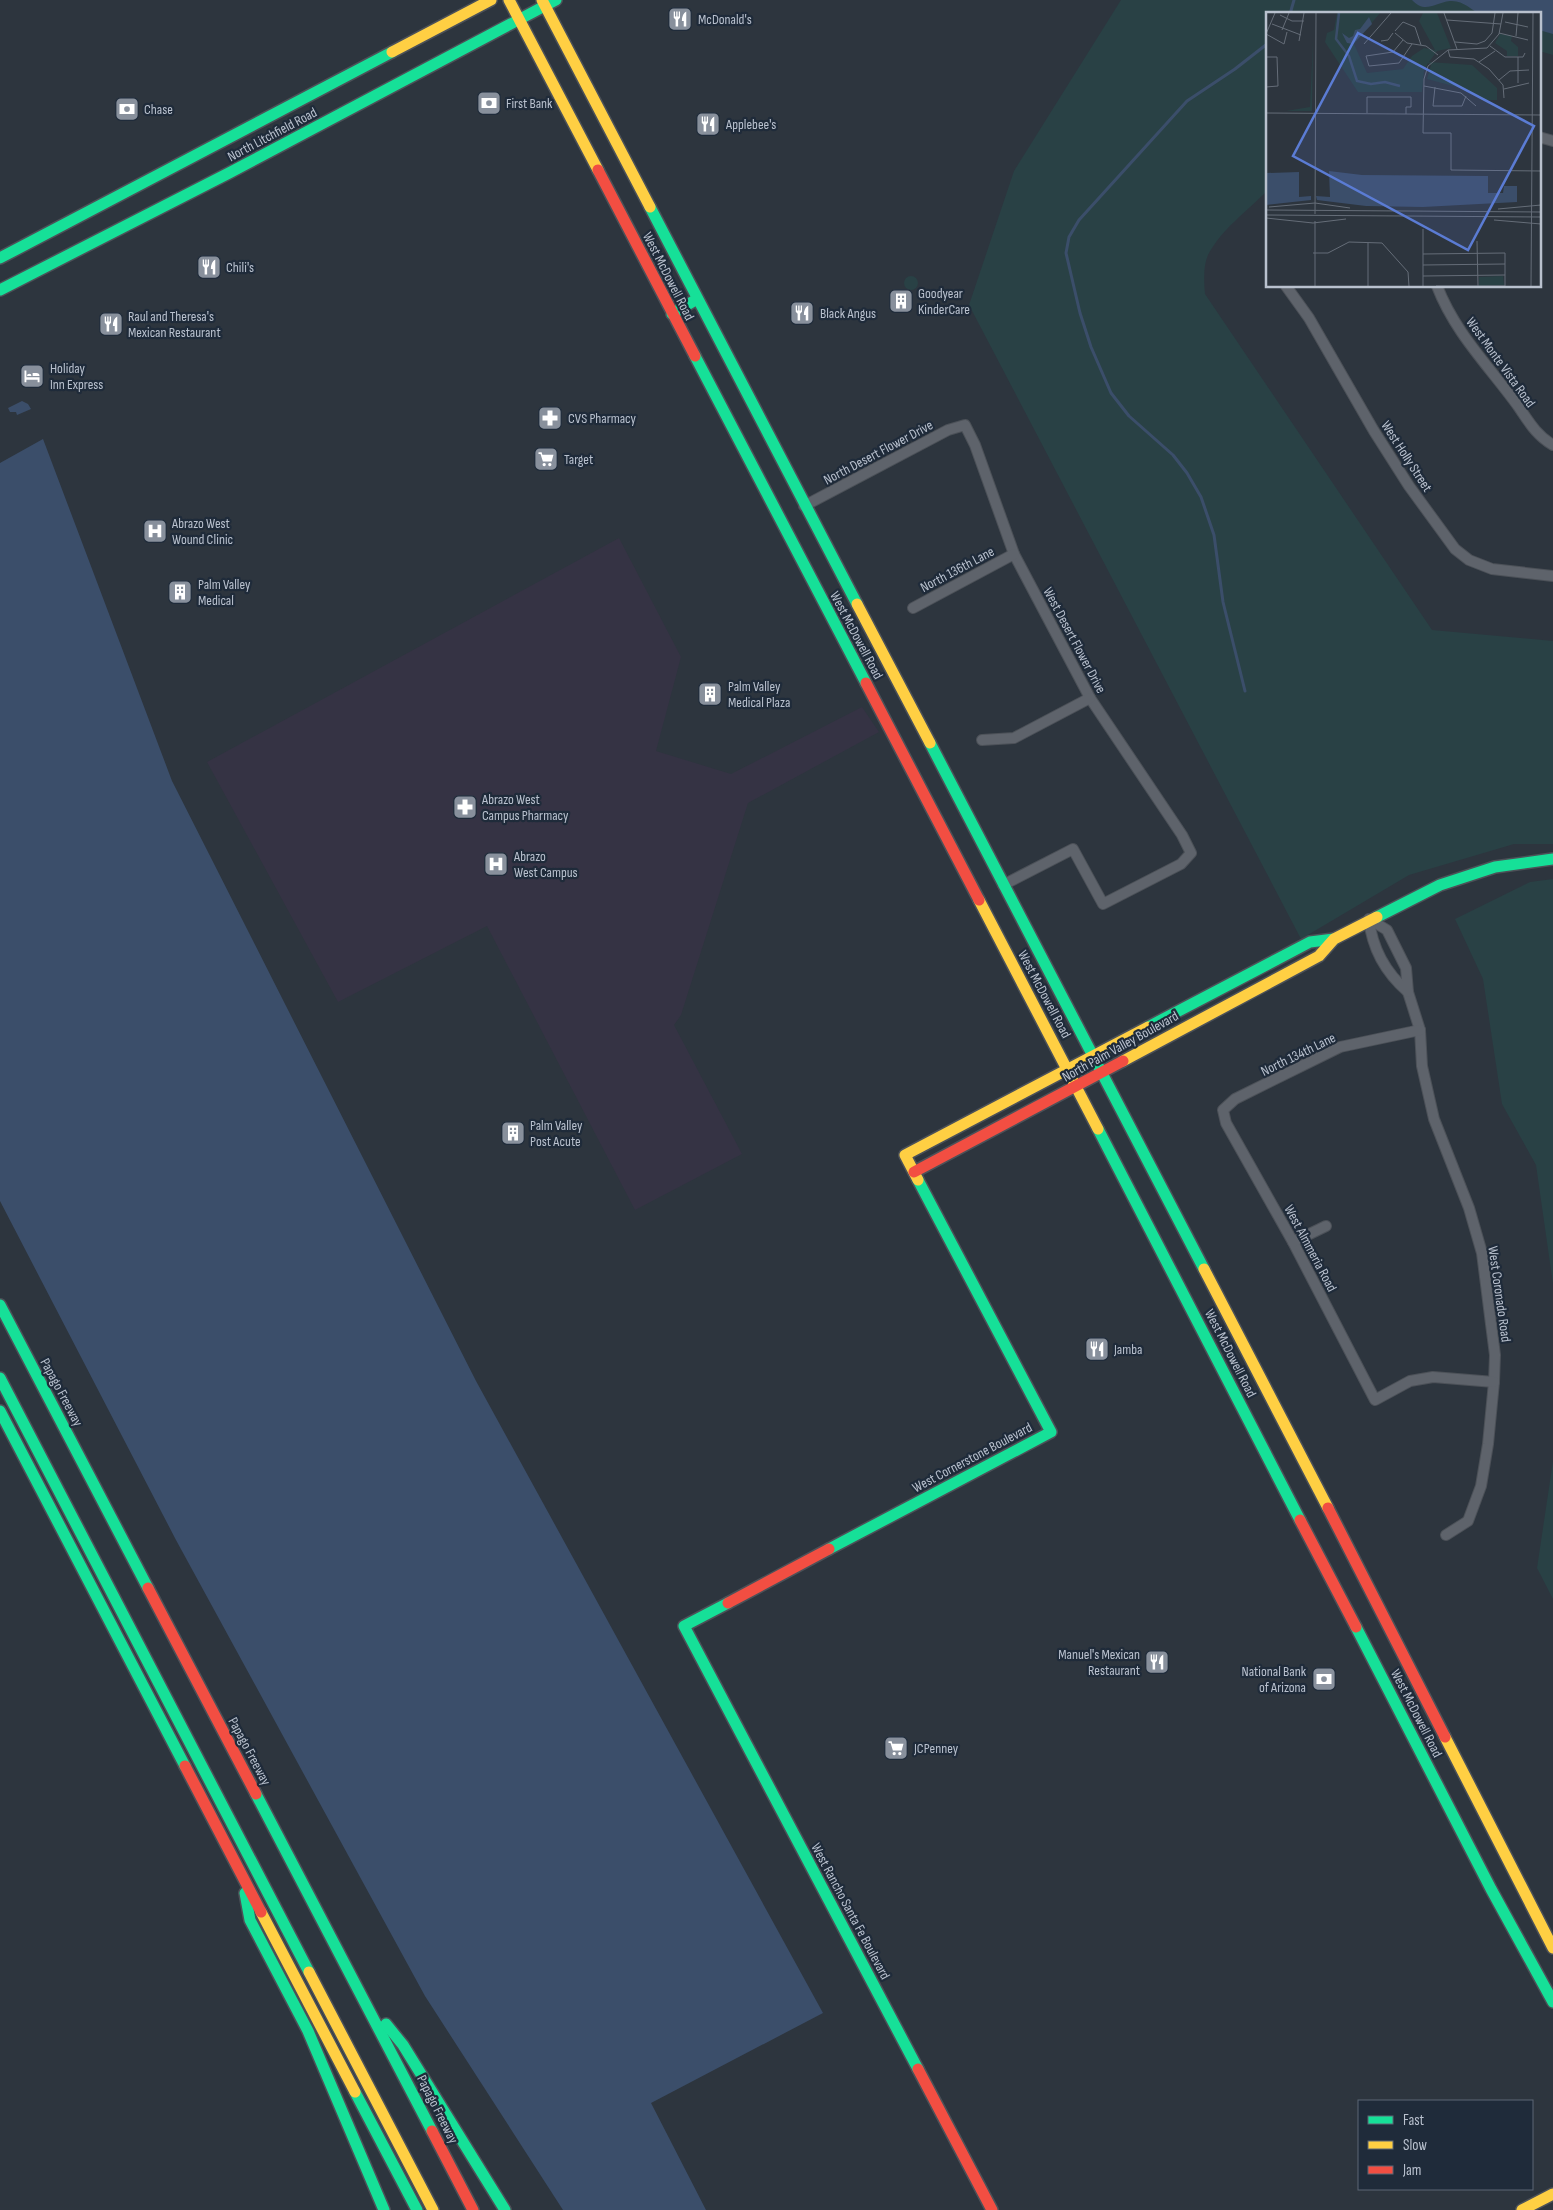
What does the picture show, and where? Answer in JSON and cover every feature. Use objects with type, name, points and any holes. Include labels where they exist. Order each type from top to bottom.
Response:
[{"type":"main road","name":"North Litchfield Road","points":[[0,258],[491,0]]},
{"type":"main road","name":"West McDowell Road","points":[[509,0],[1076,1087],[1364,1612],[1553,1948]]},
{"type":"main road","name":"North Litchfield Road","points":[[0,290],[218,179],[519,20],[548,2]]},
{"type":"main road","name":"West McDowell Road","points":[[548,2],[804,506],[1101,1072],[1364,1612],[1497,1900],[1553,2002]]},
{"type":"main road","points":[[672,314],[698,299]]},
{"type":"main road","name":"North Palm Valley Boulevard","points":[[914,1172],[1319,956],[1334,939],[1369,919],[1440,885],[1470,874],[1530,860],[1553,858]]},
{"type":"main road","name":"North Palm Valley Boulevard","points":[[905,1155],[1066,1068],[1310,942],[1334,939]]},
{"type":"main road","name":"West Cornerstone Boulevard","points":[[684,1626],[1051,1432],[905,1155]]},
{"type":"main road","name":"Papago Freeway","points":[[0,1305],[473,2210]]},
{"type":"main road","points":[[0,1378],[433,2210]]},
{"type":"main road","points":[[0,1411],[417,2210]]},
{"type":"main road","name":"West Rancho Santa Fe Boulevard","points":[[684,1626],[992,2210]]},
{"type":"main road","points":[[243,1876],[250,1920],[308,2031],[384,2210]]},
{"type":"main road","points":[[356,1986],[403,2045],[505,2210]]},
{"type":"main road","points":[[1522,2210],[1553,2194]]},
{"type":"street","points":[[1540,136],[1553,141]]},
{"type":"street","name":"West Holly Street","points":[[1287,288],[1309,318],[1374,431],[1409,486],[1455,549],[1469,560],[1492,569],[1553,576]]},
{"type":"street","name":"West Monte Vista Road","points":[[1438,288],[1448,312],[1472,348],[1518,406],[1535,432],[1553,445]]},
{"type":"street","name":"North Desert Flower Drive","points":[[804,506],[948,430],[965,425]]},
{"type":"street","name":"West Desert Flower Drive","points":[[965,425],[975,444],[1014,554],[1090,698],[1182,835],[1190,854],[1181,864],[1103,904],[1073,849],[1003,885]]},
{"type":"street","name":"North 136th Lane","points":[[913,608],[1014,554]]},
{"type":"street","points":[[982,740],[1014,738],[1090,698]]},
{"type":"street","name":"West Coronado Road","points":[[1369,919],[1371,938],[1391,977],[1408,992]]},
{"type":"street","name":"West Coronado Road","points":[[1369,919],[1387,930],[1406,968],[1408,992],[1420,1030],[1422,1066],[1434,1119],[1468,1208],[1482,1253],[1495,1355],[1488,1444],[1481,1486],[1468,1521],[1446,1535]]},
{"type":"street","name":"North 134th Lane","points":[[1223,1110],[1236,1099],[1340,1048],[1420,1030]]},
{"type":"street","name":"West Almmeria Road","points":[[1223,1110],[1226,1124],[1293,1242],[1375,1400],[1410,1381],[1433,1377],[1494,1382]]},
{"type":"street","points":[[1293,1242],[1326,1226]]},
{"type":"shaded area","name":"Abrazo West Campus","points":[[619,538],[681,657],[656,751],[731,774],[862,707],[879,732],[748,803],[681,1015],[674,1025],[742,1154],[635,1210],[487,926],[338,1002],[207,762]]},
{"type":"green space","points":[[1121,0],[1553,0],[1553,55],[1540,51],[1540,12],[1266,12],[1266,192],[1227,229],[1213,246],[1205,264],[1204,279],[1205,294],[1432,630],[1553,641],[1553,844],[1514,844],[1409,875],[1301,939],[969,305],[1014,171]]},
{"type":"green space","points":[[908,276],[914,276],[918,283],[914,290],[908,290],[904,286],[904,280]]},
{"type":"green space","points":[[1553,879],[1553,1284],[1536,1165],[1502,1104],[1483,979],[1455,919],[1530,882]]},
{"type":"green space","points":[[1553,1461],[1553,1599],[1537,1568]]},
{"type":"water","points":[[1412,0],[1553,0],[1553,34],[1540,30],[1540,12],[1477,12],[1455,1],[1426,7]]},
{"type":"water","points":[[22,401],[28,404],[31,409],[17,415],[16,412],[10,412],[8,408]]},
{"type":"water","points":[[43,439],[172,781],[476,1381],[823,2013],[651,2103],[706,2210],[563,2210],[425,1996],[176,1540],[0,1201],[0,463]]},
{"type":"waterway","points":[[1291,12],[1294,0]]},
{"type":"waterway","points":[[1245,691],[1223,602],[1214,535],[1201,497],[1187,473],[1173,455],[1129,416],[1111,393],[1091,347],[1080,313],[1066,253],[1069,237],[1079,220],[1187,101],[1235,69],[1266,45]]},
{"type":"traffic: fast","points":[[0,290],[229,173],[556,0]]},
{"type":"traffic: fast","points":[[0,258],[392,52]]},
{"type":"traffic: fast","points":[[650,207],[857,604]]},
{"type":"traffic: fast","points":[[672,314],[697,299]]},
{"type":"traffic: fast","points":[[695,356],[866,683]]},
{"type":"traffic: fast","points":[[930,743],[1204,1269]]},
{"type":"traffic: fast","points":[[1377,917],[1440,885],[1495,867],[1553,859]]},
{"type":"traffic: fast","points":[[1148,1027],[1310,942],[1334,939]]},
{"type":"traffic: fast","points":[[1098,1129],[1300,1520]]},
{"type":"traffic: fast","points":[[829,1549],[1051,1432],[918,1180]]},
{"type":"traffic: fast","points":[[0,1305],[148,1588]]},
{"type":"traffic: fast","points":[[0,1378],[309,1972]]},
{"type":"traffic: fast","points":[[0,1411],[185,1766]]},
{"type":"traffic: fast","points":[[728,1603],[684,1626],[918,2069]]},
{"type":"traffic: fast","points":[[1356,1627],[1491,1889],[1553,2002]]},
{"type":"traffic: fast","points":[[256,1794],[432,2131]]},
{"type":"traffic: fast","points":[[245,1893],[250,1920],[308,2031],[384,2210]]},
{"type":"traffic: fast","points":[[386,2024],[403,2045],[505,2210]]},
{"type":"traffic: fast","points":[[355,2092],[417,2210]]},
{"type":"traffic: slow","points":[[392,52],[491,0]]},
{"type":"traffic: slow","points":[[509,0],[598,170]]},
{"type":"traffic: slow","points":[[542,0],[650,207]]},
{"type":"traffic: slow","points":[[857,604],[930,743]]},
{"type":"traffic: slow","points":[[979,900],[1098,1129]]},
{"type":"traffic: slow","points":[[1123,1061],[1319,956],[1334,939],[1377,917]]},
{"type":"traffic: slow","points":[[918,1180],[905,1155],[1148,1027]]},
{"type":"traffic: slow","points":[[1204,1269],[1328,1508]]},
{"type":"traffic: slow","points":[[1445,1737],[1553,1948]]},
{"type":"traffic: slow","points":[[261,1912],[355,2092]]},
{"type":"traffic: slow","points":[[309,1972],[433,2210]]},
{"type":"traffic: slow","points":[[1522,2210],[1553,2194]]},
{"type":"traffic: jam","points":[[598,170],[695,356]]},
{"type":"traffic: jam","points":[[866,683],[979,900]]},
{"type":"traffic: jam","points":[[914,1172],[1123,1061]]},
{"type":"traffic: jam","points":[[1328,1508],[1445,1737]]},
{"type":"traffic: jam","points":[[1300,1520],[1356,1627]]},
{"type":"traffic: jam","points":[[728,1603],[829,1549]]},
{"type":"traffic: jam","points":[[148,1588],[256,1794]]},
{"type":"traffic: jam","points":[[185,1766],[261,1912]]},
{"type":"traffic: jam","points":[[918,2069],[992,2210]]},
{"type":"traffic: jam","points":[[432,2131],[473,2210]]},
{"type":"place","name":"McDonald's","points":[[680,19]]},
{"type":"place","name":"First Bank","points":[[489,103]]},
{"type":"place","name":"Chase","points":[[127,109]]},
{"type":"place","name":"Applebee's","points":[[708,124]]},
{"type":"place","name":"Chili's","points":[[209,267]]},
{"type":"place","name":"Goodyear KinderCare","points":[[901,301]]},
{"type":"place","name":"Black Angus","points":[[802,313]]},
{"type":"place","name":"Raul and Theresa's Mexican Restaurant","points":[[111,324]]},
{"type":"place","name":"Holiday Inn Express","points":[[32,376]]},
{"type":"place","name":"CVS Pharmacy","points":[[550,418]]},
{"type":"place","name":"Target","points":[[546,459]]},
{"type":"place","name":"Abrazo West Wound Clinic","points":[[155,531]]},
{"type":"place","name":"Palm Valley Medical","points":[[180,592]]},
{"type":"place","name":"Palm Valley Medical Plaza","points":[[710,694]]},
{"type":"place","name":"Abrazo West Campus Pharmacy","points":[[465,807]]},
{"type":"place","name":"Abrazo West Campus","points":[[496,864]]},
{"type":"place","name":"Palm Valley Post Acute","points":[[513,1133]]},
{"type":"place","name":"Jamba","points":[[1097,1349]]},
{"type":"place","name":"Manuel's Mexican Restaurant","points":[[1157,1662]]},
{"type":"place","name":"National Bank of Arizona","points":[[1324,1679]]},
{"type":"place","name":"JCPenney","points":[[896,1748]]}]
